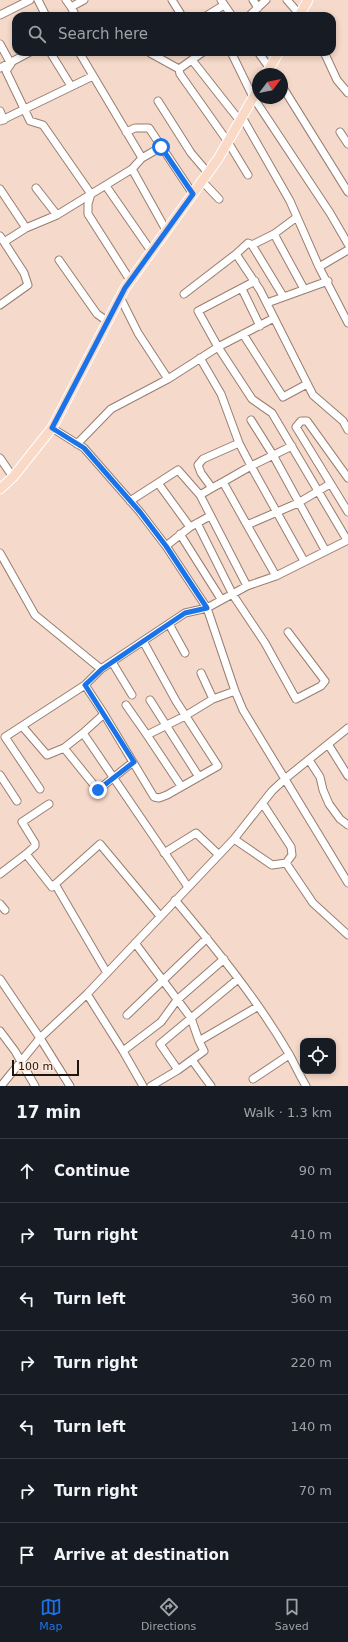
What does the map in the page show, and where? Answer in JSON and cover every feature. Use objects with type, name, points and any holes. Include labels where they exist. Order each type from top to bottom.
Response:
[{"type":"main road","points":[[302,12],[308,0]]},
{"type":"main road","points":[[272,68],[277,56]]},
{"type":"main road","points":[[0,494],[52,428],[107,321],[130,280],[208,173],[228,142],[252,99]]},
{"type":"street","points":[[0,15],[30,0]]},
{"type":"street","points":[[38,0],[44,12]]},
{"type":"street","points":[[66,0],[74,12]]},
{"type":"street","points":[[71,7],[84,0]]},
{"type":"street","points":[[172,0],[180,12]]},
{"type":"street","points":[[253,0],[258,8]]},
{"type":"street","points":[[254,12],[266,0]]},
{"type":"street","points":[[287,0],[297,12]]},
{"type":"street","points":[[211,12],[223,2],[229,12]]},
{"type":"street","points":[[0,44],[11,64]]},
{"type":"street","points":[[0,68],[11,64],[24,56]]},
{"type":"street","points":[[52,56],[71,86]]},
{"type":"street","points":[[81,56],[142,158]]},
{"type":"street","points":[[155,56],[179,70],[182,77],[228,142],[248,175]]},
{"type":"street","points":[[179,70],[198,56]]},
{"type":"street","points":[[232,56],[252,95]]},
{"type":"street","points":[[260,56],[268,68]]},
{"type":"street","points":[[326,56],[336,80],[348,93]]},
{"type":"street","points":[[192,60],[241,118],[297,218],[319,267],[348,322]]},
{"type":"street","points":[[11,64],[6,71],[30,121],[43,125],[91,194]]},
{"type":"street","points":[[0,111],[2,121],[92,76]]},
{"type":"street","points":[[288,96],[348,192]]},
{"type":"street","points":[[158,101],[191,153],[208,173]]},
{"type":"street","points":[[258,104],[330,213],[348,244]]},
{"type":"street","points":[[126,132],[135,128],[149,128],[193,194]]},
{"type":"street","points":[[340,132],[348,144]]},
{"type":"street","points":[[0,304],[28,285],[24,273],[2,239],[57,215],[132,170],[142,158],[161,147]]},
{"type":"street","points":[[132,170],[166,230]]},
{"type":"street","points":[[202,181],[218,199]]},
{"type":"street","points":[[106,186],[151,251]]},
{"type":"street","points":[[36,188],[57,215]]},
{"type":"street","points":[[0,189],[26,228]]},
{"type":"street","points":[[91,194],[88,204],[88,214],[130,280]]},
{"type":"street","points":[[184,294],[236,254],[245,245],[248,243],[252,245],[274,234],[297,218]]},
{"type":"street","points":[[274,234],[304,289]]},
{"type":"street","points":[[252,245],[283,296]]},
{"type":"street","points":[[319,267],[348,250]]},
{"type":"street","points":[[236,254],[255,281],[313,395],[343,421],[348,430]]},
{"type":"street","points":[[59,260],[97,314],[107,321]]},
{"type":"street","points":[[40,789],[2,738],[85,685],[102,669],[185,613],[207,608],[247,586],[276,576],[325,550],[348,540],[272,413],[252,399],[218,347],[198,311],[255,281]]},
{"type":"street","points":[[266,303],[328,282]]},
{"type":"street","points":[[242,289],[260,326]]},
{"type":"street","points":[[120,297],[138,333],[168,379]]},
{"type":"street","points":[[77,444],[111,409],[168,379],[218,347],[274,318]]},
{"type":"street","points":[[243,334],[283,397],[307,384]]},
{"type":"street","points":[[200,358],[221,394],[239,443],[275,512],[304,561]]},
{"type":"street","points":[[251,420],[273,455],[325,550]]},
{"type":"street","points":[[348,478],[308,421],[301,421],[296,427],[348,512]]},
{"type":"street","points":[[52,428],[84,448],[130,501],[166,546],[207,608],[235,691],[243,710],[286,778],[348,883]]},
{"type":"street","points":[[212,488],[201,473],[198,464],[204,459],[239,443]]},
{"type":"street","points":[[200,495],[251,466],[292,446]]},
{"type":"street","points":[[0,458],[7,484]]},
{"type":"street","points":[[130,501],[178,470],[200,495],[247,586]]},
{"type":"street","points":[[223,482],[276,576]]},
{"type":"street","points":[[158,483],[190,527]]},
{"type":"street","points":[[247,525],[298,503],[330,484]]},
{"type":"street","points":[[166,546],[190,527],[210,516]]},
{"type":"street","points":[[197,523],[233,595],[265,642],[296,699],[320,686],[325,681],[288,632]]},
{"type":"street","points":[[180,534],[221,600]]},
{"type":"street","points":[[0,553],[35,615],[102,669]]},
{"type":"street","points":[[169,624],[185,653]]},
{"type":"street","points":[[85,685],[154,796],[160,798],[218,766],[185,716],[143,641]]},
{"type":"street","points":[[112,662],[132,694]]},
{"type":"street","points":[[201,673],[214,699]]},
{"type":"street","points":[[147,735],[185,716],[214,699],[235,691]]},
{"type":"street","points":[[150,700],[199,777]]},
{"type":"street","points":[[126,705],[181,786]]},
{"type":"street","points":[[22,726],[47,755],[64,748],[104,714]]},
{"type":"street","points":[[3,1085],[40,1038],[87,994],[219,855],[286,778],[348,728]]},
{"type":"street","points":[[83,733],[188,887]]},
{"type":"street","points":[[328,744],[347,773]]},
{"type":"street","points":[[64,748],[98,790],[134,762]]},
{"type":"street","points":[[308,760],[320,777],[323,790],[329,804],[340,819],[348,825]]},
{"type":"street","points":[[0,775],[16,801]]},
{"type":"street","points":[[0,863],[2,872],[35,846],[35,843],[22,822],[49,804]]},
{"type":"street","points":[[234,839],[272,865],[286,863],[292,855],[290,847],[263,804]]},
{"type":"street","points":[[164,853],[196,832],[219,855]]},
{"type":"street","points":[[26,854],[52,887],[100,844],[160,916]]},
{"type":"street","points":[[286,863],[313,903],[348,935]]},
{"type":"street","points":[[55,884],[107,973]]},
{"type":"street","points":[[176,900],[224,959],[238,979],[289,1055],[306,1086]]},
{"type":"street","points":[[127,1015],[207,938]]},
{"type":"street","points":[[135,943],[191,1018],[204,1051],[178,1070],[151,1086]]},
{"type":"street","points":[[123,1051],[162,1022],[178,1000],[224,959]]},
{"type":"street","points":[[0,979],[70,1086]]},
{"type":"street","points":[[178,1070],[160,1044],[238,979]]},
{"type":"street","points":[[87,994],[123,1051],[142,1086]]},
{"type":"street","points":[[199,1041],[257,1007]]},
{"type":"street","points":[[0,1031],[15,1051],[35,1086]]},
{"type":"street","points":[[253,1079],[289,1055]]},
{"type":"street","points":[[192,1060],[211,1086]]},
{"type":"route","points":[[98,790],[134,762],[85,685],[102,669],[185,613],[207,608],[166,546],[140,512],[84,448],[52,428],[125,288],[193,194],[161,147]]}]
